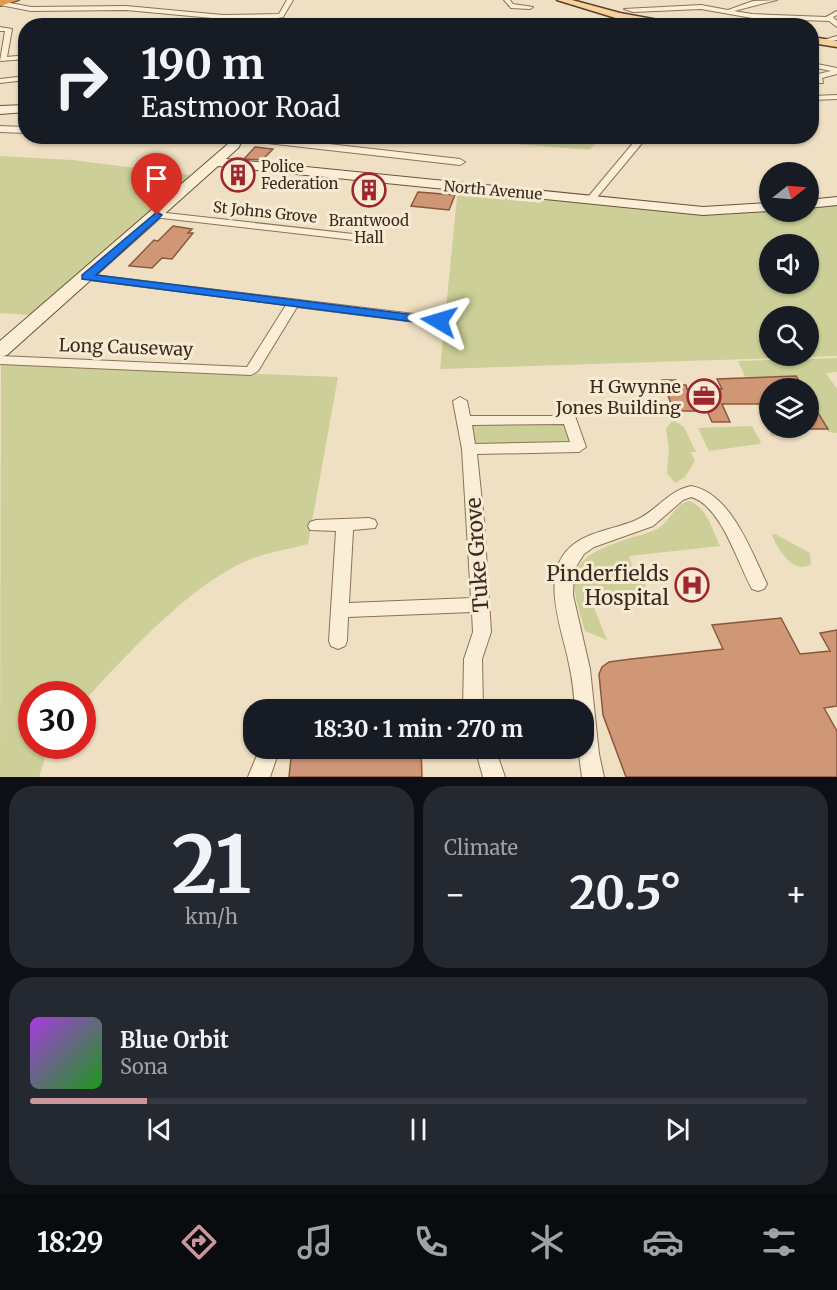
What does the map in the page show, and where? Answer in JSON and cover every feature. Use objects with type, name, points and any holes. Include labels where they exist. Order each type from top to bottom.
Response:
[{"type":"highway","points":[[0,3],[13,0]]},
{"type":"main road","points":[[562,0],[606,13],[637,18]]},
{"type":"main road","points":[[819,49],[836,45]]},
{"type":"street","points":[[64,10],[102,0]]},
{"type":"street","points":[[0,3],[31,9],[145,9],[223,17],[276,18],[281,16],[290,0]]},
{"type":"street","points":[[507,0],[511,6],[530,6]]},
{"type":"street","points":[[729,11],[753,3],[774,0],[785,2]]},
{"type":"street","points":[[627,9],[729,11],[752,16],[803,18]]},
{"type":"street","points":[[829,19],[837,14]]},
{"type":"street","points":[[819,19],[829,19],[837,25]]},
{"type":"street","points":[[0,29],[9,29],[3,59],[18,58]]},
{"type":"street","points":[[819,49],[836,45]]},
{"type":"street","points":[[819,67],[837,71]]},
{"type":"street","points":[[819,76],[837,71]]},
{"type":"street","points":[[0,81],[18,79]]},
{"type":"street","points":[[819,98],[837,97]]},
{"type":"street","points":[[0,111],[18,109]]},
{"type":"street","points":[[0,129],[18,130]]},
{"type":"street","points":[[0,351],[235,144]]},
{"type":"street","points":[[303,144],[362,153],[460,162]]},
{"type":"street","points":[[591,199],[637,144]]},
{"type":"street","name":"North Avenue","points":[[216,162],[710,211],[759,208]]},
{"type":"street","points":[[819,203],[837,201]]},
{"type":"street","name":"St Johns Grove","points":[[157,215],[371,239]]},
{"type":"street","points":[[86,277],[439,321]]},
{"type":"street","name":"Long Causeway","points":[[0,360],[251,371],[292,303]]},
{"type":"street","name":"Tuke Grove","points":[[460,401],[469,449],[476,521],[482,632],[473,659],[473,699]]},
{"type":"street","points":[[465,421],[570,419],[579,447],[469,449]]},
{"type":"street","points":[[593,777],[585,724],[582,681],[564,594],[565,571],[573,554],[587,543],[649,521],[680,494],[696,492],[703,494],[719,510],[758,584]]},
{"type":"street","points":[[316,526],[369,524]]},
{"type":"street","points":[[338,641],[345,525]]},
{"type":"street","points":[[340,610],[480,605]]},
{"type":"street","points":[[259,777],[266,759]]},
{"type":"street","points":[[488,759],[494,777]]},
{"type":"green space","points":[[517,144],[595,144],[590,150]]},
{"type":"green space","points":[[0,156],[72,160],[199,176],[42,316],[0,313]]},
{"type":"green space","points":[[458,187],[701,214],[724,215],[759,211],[759,222],[819,222],[819,206],[837,204],[837,356],[819,357],[819,306],[759,306],[759,359],[440,369]]},
{"type":"green space","points":[[837,358],[837,372],[826,373],[837,389],[837,433],[828,432],[819,416],[819,378],[750,377],[759,394],[759,409],[738,361],[759,360],[759,366],[819,366],[819,359]]},
{"type":"green space","points":[[1,364],[338,377],[308,544],[246,561],[201,588],[158,624],[96,688],[96,681],[18,681],[18,759],[45,759],[39,777],[0,777]]},
{"type":"green space","points":[[570,419],[579,447],[469,449],[465,421]]},
{"type":"green space","points":[[675,421],[684,427],[696,452],[691,452],[695,461],[685,477],[675,483],[667,473],[669,449],[666,429],[671,422]]},
{"type":"green space","points":[[752,426],[761,442],[759,444],[709,451],[698,428]]},
{"type":"green space","points":[[689,501],[705,514],[720,546],[629,556],[634,572],[640,572],[647,589],[590,598],[607,640],[585,631],[574,587],[577,570],[584,561],[606,547],[655,530],[679,506]]},
{"type":"green space","points":[[775,534],[810,553],[811,564],[805,567],[798,566],[787,559],[772,535]]},
{"type":"building","points":[[255,147],[273,149],[262,160],[244,159]]},
{"type":"building","name":"Police Federation","points":[[233,170],[251,172],[243,180],[224,178]]},
{"type":"building","name":"Brantwood Hall","points":[[418,192],[455,195],[449,210],[411,206]]},
{"type":"building","points":[[173,226],[192,229],[188,233],[193,233],[172,259],[162,258],[152,268],[129,266],[154,240],[158,241]]},
{"type":"building","name":"H Gwynne Jones Building","points":[[796,376],[797,378],[759,378],[759,404],[722,404],[730,422],[712,422],[707,411],[674,411],[662,380],[676,380],[678,385],[686,385],[687,389],[722,389],[717,379]]},
{"type":"building","points":[[819,415],[828,429],[819,429]]},
{"type":"building","name":"Pinderfields Hospital","points":[[781,618],[800,654],[830,651],[820,633],[837,630],[837,706],[824,708],[837,731],[837,777],[626,777],[603,715],[599,674],[602,667],[609,662],[723,649],[712,625]]},
{"type":"building","points":[[291,759],[421,759],[422,777],[289,777]]},
{"type":"place","name":"Police Federation","points":[[238,175]]},
{"type":"place","name":"Brantwood Hall","points":[[369,190]]},
{"type":"place","name":"H Gwynne Jones Building","points":[[704,396]]},
{"type":"place","name":"Pinderfields Hospital","points":[[692,585]]},
{"type":"route","points":[[157,215],[86,277],[439,321]]}]
